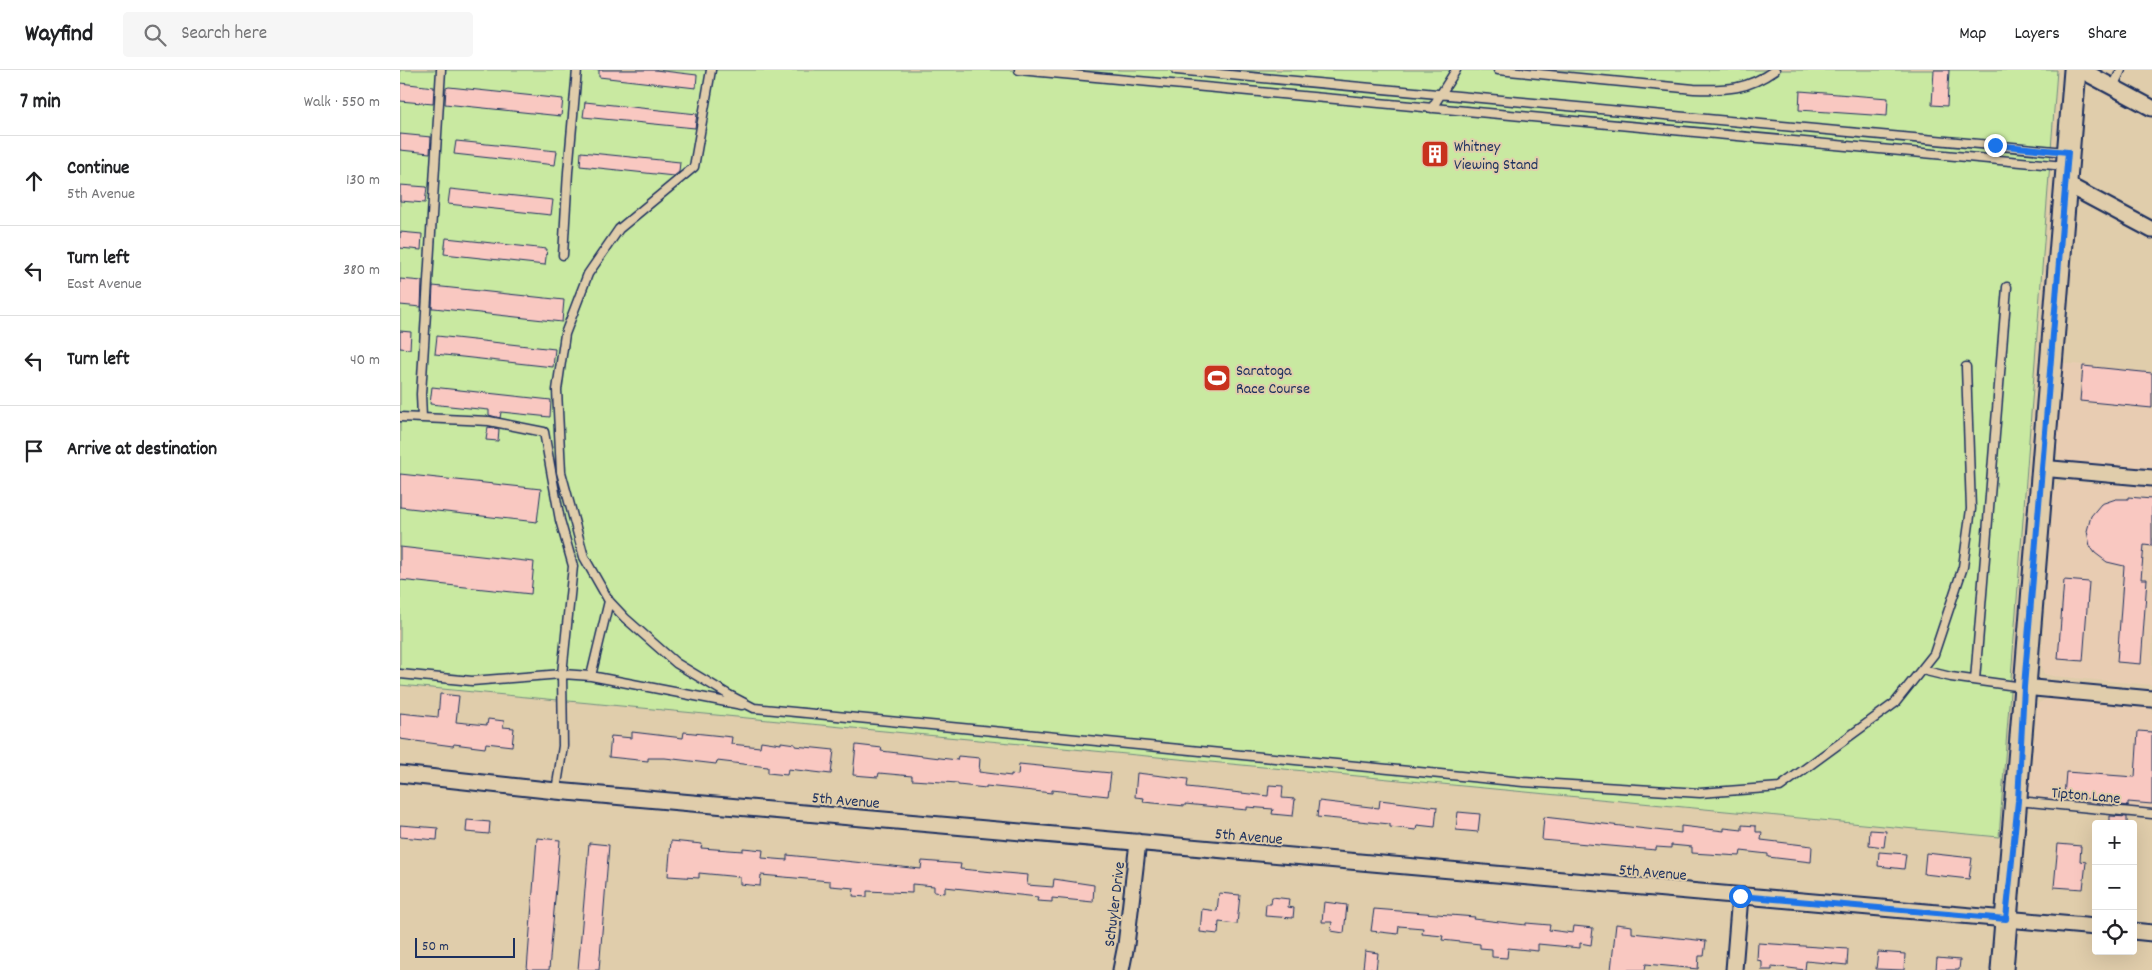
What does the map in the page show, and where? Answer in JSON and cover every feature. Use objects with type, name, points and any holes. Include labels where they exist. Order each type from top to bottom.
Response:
[{"type":"street","points":[[2002,970],[2018,801],[2024,687],[2041,468],[2075,70]]},
{"type":"street","points":[[2081,70],[2152,108]]},
{"type":"street","points":[[2066,167],[2152,230]]},
{"type":"street","points":[[2041,468],[2152,478]]},
{"type":"street","points":[[2024,687],[2152,699]]},
{"type":"street","name":"5th Avenue","points":[[400,774],[556,791],[2092,928]]},
{"type":"street","name":"Schuyler Drive","points":[[1121,970],[1126,945],[1138,842]]},
{"type":"street","points":[[1734,970],[1740,896]]},
{"type":"street","points":[[2137,931],[2152,933]]},
{"type":"lane","points":[[422,418],[422,384],[441,70]]},
{"type":"lane","points":[[564,256],[568,172],[577,70]]},
{"type":"lane","points":[[711,70],[694,166],[619,229],[588,274],[565,334],[557,390],[560,472],[584,557],[609,601],[625,618],[676,663],[728,695],[754,708]]},
{"type":"lane","points":[[1019,70],[1050,71],[2066,167]]},
{"type":"lane","points":[[1176,70],[1988,145],[2066,167]]},
{"type":"lane","points":[[1432,108],[1456,70]]},
{"type":"lane","points":[[1498,70],[1694,89],[1726,90],[1752,84],[1774,70]]},
{"type":"lane","points":[[2114,87],[2121,70]]},
{"type":"lane","points":[[1236,90],[1237,76]]},
{"type":"lane","points":[[1604,124],[1605,109]]},
{"type":"lane","points":[[1709,134],[1711,119]]},
{"type":"lane","points":[[1764,139],[1766,124]]},
{"type":"lane","points":[[1941,155],[1942,140]]},
{"type":"lane","points":[[1986,159],[1988,145]]},
{"type":"lane","points":[[1976,680],[2008,287]]},
{"type":"lane","points":[[400,674],[472,681],[562,674],[591,676],[754,708],[1514,781],[1700,793],[1780,787],[1895,704],[1934,654],[1963,567],[1972,509],[1966,367]]},
{"type":"lane","points":[[400,417],[489,421],[544,432],[560,520],[573,566],[562,674],[563,746],[556,791]]},
{"type":"lane","points":[[591,676],[609,601]]},
{"type":"lane","points":[[1922,670],[2024,687]]},
{"type":"lane","name":"Tipton Lane","points":[[2018,801],[2152,814]]},
{"type":"shaded area","points":[[2063,363],[2152,372],[2152,470],[2072,463],[2059,459],[2057,450]]},
{"type":"shaded area","points":[[2069,481],[2152,488],[2152,685],[2053,676],[2044,674],[2041,667],[2054,489],[2059,484]]},
{"type":"shaded area","points":[[2046,699],[2152,709],[2152,812],[2029,800],[2037,710],[2039,703]]},
{"type":"green space","name":"Saratoga Race Course","points":[[400,70],[2057,70],[1999,837],[400,685]]},
{"type":"building","points":[[599,70],[655,70],[697,75],[696,88],[599,77]]},
{"type":"building","points":[[1934,70],[1949,70],[1947,106],[1932,105]]},
{"type":"building","points":[[400,83],[434,87],[433,104],[400,101]]},
{"type":"building","points":[[446,88],[563,99],[561,116],[445,104]]},
{"type":"building","points":[[1800,91],[1888,98],[1887,116],[1799,110]]},
{"type":"building","points":[[585,102],[697,114],[695,128],[583,117]]},
{"type":"building","points":[[400,134],[431,137],[430,153],[400,150]]},
{"type":"building","points":[[456,141],[557,151],[555,165],[454,154]]},
{"type":"building","points":[[581,152],[680,162],[679,172],[674,176],[580,166]]},
{"type":"building","points":[[400,185],[427,187],[425,203],[400,201]]},
{"type":"building","points":[[450,189],[553,200],[551,215],[448,204]]},
{"type":"building","points":[[400,232],[422,234],[421,250],[400,248]]},
{"type":"building","points":[[446,238],[547,249],[545,265],[444,254]]},
{"type":"building","points":[[400,279],[422,281],[421,307],[400,305]]},
{"type":"building","points":[[433,286],[564,300],[562,322],[432,308]]},
{"type":"building","points":[[400,331],[411,332],[410,349],[400,348]]},
{"type":"building","points":[[437,336],[555,349],[553,367],[435,354]]},
{"type":"building","points":[[2083,366],[2152,373],[2152,408],[2080,401]]},
{"type":"building","points":[[432,387],[551,400],[550,417],[501,412],[500,418],[489,415],[489,410],[430,404]]},
{"type":"building","points":[[488,427],[499,429],[498,441],[486,440]]},
{"type":"building","points":[[400,474],[541,489],[537,522],[400,507]]},
{"type":"building","points":[[2128,497],[2152,499],[2152,546],[2144,545],[2141,579],[2147,579],[2141,664],[2117,662],[2124,566],[2107,562],[2095,553],[2090,546],[2087,531],[2091,516],[2101,504],[2116,499],[2128,499]]},
{"type":"building","points":[[400,547],[534,562],[531,594],[400,580]]},
{"type":"building","points":[[2064,580],[2089,582],[2083,661],[2058,659]]},
{"type":"building","points":[[440,694],[459,696],[456,722],[487,725],[488,719],[504,721],[503,727],[514,728],[512,746],[486,743],[485,748],[454,744],[453,746],[400,739],[400,713],[438,717]]},
{"type":"building","points":[[2138,731],[2152,732],[2152,804],[2128,802],[2128,806],[2111,804],[2112,800],[2064,797],[2066,772],[2135,777]]},
{"type":"building","points":[[632,732],[683,738],[684,732],[732,737],[731,744],[760,747],[761,741],[781,744],[781,742],[795,744],[795,746],[834,750],[831,774],[788,769],[787,775],[768,773],[768,767],[717,761],[716,764],[665,758],[648,758],[648,761],[609,757],[611,736],[632,738]]},
{"type":"building","points":[[856,745],[882,748],[881,751],[957,760],[958,756],[980,758],[979,772],[1011,776],[1011,774],[1018,775],[1019,764],[1111,773],[1108,796],[1052,790],[1052,793],[986,786],[986,788],[958,785],[958,783],[912,780],[912,776],[879,773],[878,777],[853,775]]},
{"type":"building","points":[[1137,773],[1188,779],[1187,787],[1268,796],[1269,785],[1283,786],[1282,798],[1295,799],[1293,816],[1272,814],[1273,809],[1247,807],[1247,810],[1143,802],[1144,798],[1135,797]]},
{"type":"building","points":[[1380,800],[1437,807],[1435,827],[1417,825],[1416,830],[1390,827],[1390,824],[1317,817],[1319,801],[1379,808]]},
{"type":"building","points":[[1458,812],[1480,814],[1478,832],[1456,830]]},
{"type":"building","points":[[2110,816],[2127,817],[2127,820],[2110,820]]},
{"type":"building","points":[[1544,817],[1681,833],[1681,826],[1724,831],[1724,828],[1742,830],[1742,825],[1756,826],[1756,832],[1762,832],[1761,840],[1812,846],[1811,862],[1768,857],[1768,854],[1741,851],[1740,856],[1692,853],[1692,847],[1671,845],[1671,848],[1656,847],[1656,850],[1542,840]]},
{"type":"building","points":[[467,820],[490,822],[489,834],[466,832]]},
{"type":"building","points":[[400,825],[438,828],[437,840],[400,837]]},
{"type":"building","points":[[1870,830],[1886,831],[1884,847],[1869,845]]},
{"type":"building","points":[[537,838],[560,840],[549,970],[527,970]]},
{"type":"building","points":[[671,841],[702,844],[701,848],[743,851],[743,848],[763,850],[762,858],[787,860],[787,855],[921,869],[922,861],[961,864],[960,869],[1028,875],[1027,885],[1053,887],[1054,879],[1094,885],[1093,902],[1052,898],[1052,902],[1037,901],[1038,897],[945,887],[945,893],[934,892],[934,886],[912,884],[912,893],[867,891],[867,897],[853,896],[854,888],[830,886],[830,881],[761,875],[760,886],[740,884],[740,877],[699,873],[699,878],[668,876]]},
{"type":"building","points":[[589,843],[609,845],[599,970],[578,970]]},
{"type":"building","points":[[2058,844],[2081,846],[2080,861],[2086,862],[2083,889],[2054,887]]},
{"type":"building","points":[[1879,852],[1906,854],[1904,869],[1878,866]]},
{"type":"building","points":[[1926,853],[1972,858],[1969,879],[1924,874]]},
{"type":"building","points":[[1219,893],[1240,895],[1237,924],[1219,922],[1218,934],[1200,932],[1202,909],[1217,911]]},
{"type":"building","points":[[1272,897],[1289,899],[1288,907],[1294,908],[1293,918],[1265,916],[1266,904],[1271,904]]},
{"type":"building","points":[[1324,902],[1347,905],[1344,933],[1331,931],[1332,922],[1322,922]]},
{"type":"building","points":[[1374,909],[1475,917],[1474,919],[1526,925],[1526,923],[1550,925],[1549,930],[1573,933],[1574,926],[1593,928],[1591,945],[1580,943],[1580,948],[1538,944],[1538,951],[1508,948],[1507,958],[1492,957],[1492,949],[1480,948],[1480,944],[1442,940],[1443,936],[1422,934],[1423,928],[1399,926],[1398,934],[1371,931]]},
{"type":"building","points":[[1616,924],[1632,926],[1632,933],[1706,941],[1704,956],[1699,956],[1698,969],[1646,964],[1645,970],[1611,970]]},
{"type":"building","points":[[1758,943],[1848,949],[1847,965],[1806,961],[1805,970],[1772,966],[1772,970],[1762,970],[1762,961],[1757,960]]},
{"type":"building","points":[[1365,951],[1378,953],[1376,970],[1363,968]]},
{"type":"building","points":[[1878,952],[1905,954],[1904,970],[1876,969]]},
{"type":"building","points":[[1937,958],[1960,960],[1959,970],[1936,970]]},
{"type":"place","name":"Whitney Viewing Stand","points":[[1435,154]]},
{"type":"place","name":"Saratoga Race Course","points":[[1217,378]]},
{"type":"route","points":[[1740,896],[2006,919],[2018,801],[2024,687],[2064,182],[2068,152],[1995,145]]}]
